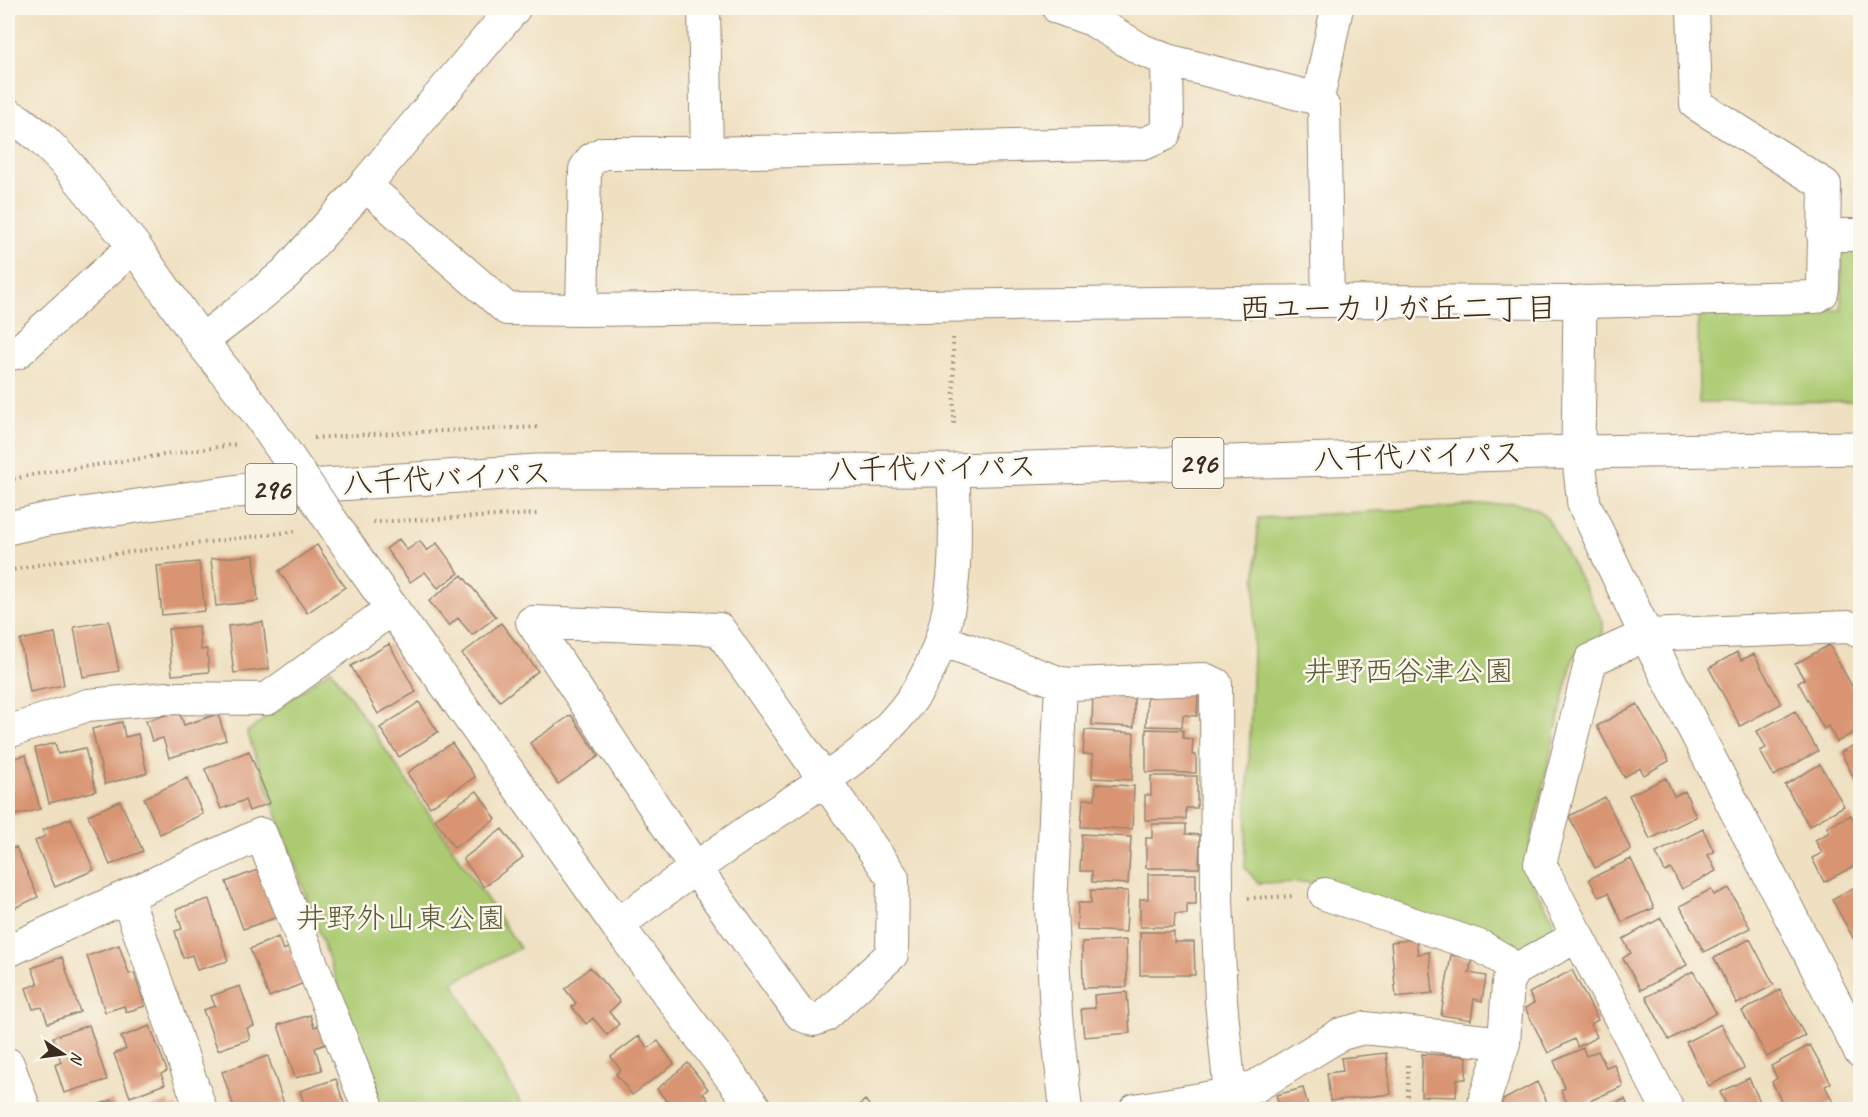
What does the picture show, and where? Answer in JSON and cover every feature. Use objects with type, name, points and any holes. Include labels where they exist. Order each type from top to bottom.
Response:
[{"type":"main road","points":[[201,341],[286,273],[365,185],[514,8]]},
{"type":"main road","points":[[8,115],[20,121],[40,137],[67,164],[134,246],[201,341],[258,413],[359,562],[617,925],[756,1110]]},
{"type":"main road","points":[[1580,302],[1578,452],[1584,504],[1646,635],[1860,1051]]},
{"type":"main road","name":"八千代バイパス","points":[[8,528],[48,519],[246,490],[536,471],[952,470],[1578,452],[1860,448]]},
{"type":"street","points":[[704,8],[707,153]]},
{"type":"street","points":[[1058,8],[1092,20],[1142,50],[1167,60],[1318,99],[1324,108],[1328,301]]},
{"type":"street","points":[[1318,99],[1337,8]]},
{"type":"street","points":[[365,185],[507,309],[1328,301],[1580,302],[1816,297],[1822,293],[1823,287],[1825,185],[1696,104],[1692,8]]},
{"type":"street","points":[[582,310],[585,169],[592,159],[603,153],[707,153],[1146,143],[1164,135],[1168,125],[1167,60]]},
{"type":"street","points":[[1823,235],[1860,235]]},
{"type":"street","points":[[8,354],[17,352],[134,246]]},
{"type":"street","points":[[617,925],[694,868],[824,780],[873,743],[902,714],[923,682],[941,640],[952,596],[955,512],[952,470]]},
{"type":"street","points":[[8,732],[88,705],[167,698],[267,699],[393,608]]},
{"type":"street","points":[[532,622],[719,629],[893,878],[892,954],[825,1016],[813,1020],[801,1015],[694,868],[532,622]]},
{"type":"street","points":[[1668,1110],[1540,864],[1591,660],[1646,635],[1849,627],[1860,632]]},
{"type":"street","points":[[941,640],[1061,683],[1204,679],[1216,684],[1217,899],[1221,1001],[1230,1094]]},
{"type":"street","points":[[1061,683],[1051,909],[1056,1016],[1066,1110]]},
{"type":"street","points":[[8,951],[261,834],[369,1110]]},
{"type":"street","points":[[1325,894],[1482,946],[1515,970]]},
{"type":"street","points":[[127,897],[201,1110]]},
{"type":"street","points":[[1484,1110],[1485,1098],[1504,1043],[1508,983],[1515,970],[1578,936]]},
{"type":"street","points":[[1135,1110],[1230,1094],[1256,1086],[1341,1034],[1364,1028],[1504,1043]]},
{"type":"street","points":[[8,1064],[25,1110]]},
{"type":"path","points":[[953,305],[954,425]]},
{"type":"path","points":[[369,522],[537,514]]},
{"type":"path","points":[[8,571],[52,562],[297,531]]},
{"type":"path","points":[[1217,899],[1325,894]]},
{"type":"path","points":[[1408,1033],[1408,1110]]},
{"type":"green space","points":[[1842,249],[1860,250],[1860,401],[1699,403],[1698,315],[1841,310]]},
{"type":"green space","name":"井野西谷津公園","points":[[1514,503],[1533,507],[1548,519],[1603,622],[1603,634],[1573,657],[1524,870],[1553,919],[1552,934],[1511,953],[1326,882],[1258,883],[1245,868],[1258,518]]},
{"type":"green space","name":"井野外山東公園","points":[[331,669],[520,948],[453,982],[524,1109],[383,1109],[247,732]]},
{"type":"building","points":[[399,539],[407,550],[420,541],[427,551],[437,543],[459,573],[438,588],[425,572],[410,582],[386,549]]},
{"type":"building","points":[[317,545],[345,587],[307,613],[279,571]]},
{"type":"building","points":[[254,555],[258,601],[216,606],[211,559]]},
{"type":"building","points":[[199,562],[205,611],[162,615],[157,566]]},
{"type":"building","points":[[462,575],[496,617],[472,635],[458,618],[449,626],[429,601]]},
{"type":"building","points":[[109,621],[119,671],[83,677],[74,627]]},
{"type":"building","points":[[263,622],[269,669],[234,673],[228,626]]},
{"type":"building","points":[[501,623],[538,671],[500,701],[462,654]]},
{"type":"building","points":[[199,626],[201,650],[207,649],[209,672],[172,675],[168,629]]},
{"type":"building","points":[[55,633],[64,685],[30,692],[20,640]]},
{"type":"building","points":[[389,644],[416,692],[378,714],[351,666]]},
{"type":"building","points":[[1829,645],[1857,695],[1860,694],[1860,729],[1837,742],[1828,726],[1824,729],[1798,682],[1804,679],[1795,664]]},
{"type":"building","points":[[1737,652],[1741,660],[1754,654],[1781,704],[1740,726],[1709,668]]},
{"type":"building","points":[[1093,689],[1134,691],[1134,727],[1092,725]]},
{"type":"building","points":[[1155,690],[1198,691],[1197,716],[1183,715],[1182,727],[1146,726],[1147,697],[1154,697]]},
{"type":"building","points":[[419,702],[438,732],[399,757],[380,728]]},
{"type":"building","points":[[1637,704],[1669,761],[1644,775],[1640,768],[1624,777],[1597,726]]},
{"type":"building","points":[[179,711],[184,725],[218,714],[226,740],[169,758],[163,738],[152,741],[146,721]]},
{"type":"building","points":[[1795,711],[1818,751],[1774,776],[1760,751],[1766,748],[1757,731]]},
{"type":"building","points":[[571,715],[599,756],[558,784],[530,743]]},
{"type":"building","points":[[122,722],[125,737],[138,734],[147,773],[105,784],[92,729]]},
{"type":"building","points":[[1146,729],[1183,730],[1183,738],[1193,739],[1192,755],[1196,755],[1196,773],[1146,772]]},
{"type":"building","points":[[1085,730],[1134,733],[1132,780],[1092,778],[1093,755],[1083,754]]},
{"type":"building","points":[[1860,742],[1860,791],[1841,752]]},
{"type":"building","points":[[55,743],[58,754],[85,748],[96,791],[49,803],[35,748]]},
{"type":"building","points":[[452,743],[475,777],[430,807],[407,773]]},
{"type":"building","points":[[249,751],[270,803],[249,811],[245,800],[221,809],[205,769]]},
{"type":"building","points":[[26,755],[40,809],[8,817],[8,760]]},
{"type":"building","points":[[1820,764],[1844,806],[1809,826],[1785,785]]},
{"type":"building","points":[[1151,776],[1197,776],[1197,808],[1186,808],[1186,819],[1145,820],[1145,795],[1151,795]]},
{"type":"building","points":[[187,778],[203,814],[160,834],[144,798]]},
{"type":"building","points":[[1666,778],[1674,796],[1685,791],[1696,817],[1650,839],[1629,795]]},
{"type":"building","points":[[1096,784],[1134,786],[1132,829],[1081,827],[1083,799],[1095,799]]},
{"type":"building","points":[[477,791],[496,819],[454,848],[435,819]]},
{"type":"building","points":[[1605,797],[1631,850],[1595,868],[1569,816]]},
{"type":"building","points":[[120,801],[143,851],[110,865],[88,815]]},
{"type":"building","points":[[1851,815],[1860,833],[1860,863],[1824,882],[1812,858],[1822,853],[1815,840],[1830,832],[1827,827]]},
{"type":"building","points":[[71,818],[94,870],[55,887],[35,841],[45,836],[43,830]]},
{"type":"building","points":[[1152,824],[1186,824],[1186,834],[1200,835],[1199,868],[1146,868],[1146,838],[1152,838]]},
{"type":"building","points":[[502,829],[523,857],[484,887],[463,859]]},
{"type":"building","points":[[1703,829],[1714,852],[1708,855],[1716,871],[1682,889],[1671,869],[1665,872],[1656,853]]},
{"type":"building","points":[[1082,834],[1131,837],[1128,884],[1092,882],[1092,871],[1080,871]]},
{"type":"building","points":[[16,847],[38,897],[8,911],[8,851]]},
{"type":"building","points":[[1631,859],[1654,908],[1622,922],[1608,893],[1599,897],[1589,879]]},
{"type":"building","points":[[260,869],[278,917],[243,929],[226,882]]},
{"type":"building","points":[[1148,874],[1196,874],[1196,904],[1187,904],[1187,914],[1175,914],[1174,927],[1140,927],[1140,899],[1148,899]]},
{"type":"building","points":[[1860,880],[1860,934],[1853,938],[1832,899],[1857,886],[1855,882]]},
{"type":"building","points":[[1729,888],[1750,928],[1704,952],[1680,906],[1711,889],[1714,895]]},
{"type":"building","points":[[1091,890],[1128,891],[1126,932],[1077,930],[1078,903],[1091,903]]},
{"type":"building","points":[[209,899],[228,961],[197,970],[192,955],[183,958],[175,931],[182,929],[176,909]]},
{"type":"building","points":[[1661,918],[1687,965],[1641,990],[1623,958],[1631,953],[1623,939]]},
{"type":"building","points":[[1140,932],[1174,932],[1174,942],[1194,942],[1195,975],[1140,975]]},
{"type":"building","points":[[278,937],[283,950],[290,947],[304,983],[269,997],[250,949]]},
{"type":"building","points":[[1416,939],[1418,954],[1429,952],[1433,993],[1396,997],[1391,942]]},
{"type":"building","points":[[1750,939],[1774,985],[1737,1004],[1714,958]]},
{"type":"building","points":[[1126,940],[1127,987],[1083,988],[1082,942]]},
{"type":"building","points":[[119,945],[129,974],[134,973],[145,1006],[126,1012],[124,1006],[105,1012],[87,956]]},
{"type":"building","points":[[1451,955],[1472,959],[1469,973],[1486,976],[1482,1001],[1474,999],[1471,1020],[1441,1015]]},
{"type":"building","points":[[62,957],[80,1012],[48,1023],[42,1007],[33,1009],[26,988],[38,984],[32,968]]},
{"type":"building","points":[[590,967],[620,1002],[609,1012],[619,1024],[607,1035],[593,1018],[586,1024],[572,1007],[576,1003],[565,989]]},
{"type":"building","points":[[1572,970],[1598,1020],[1591,1024],[1597,1037],[1578,1047],[1574,1039],[1548,1053],[1525,1008],[1534,1003],[1529,993]]},
{"type":"building","points":[[1693,971],[1716,1013],[1669,1040],[1646,997]]},
{"type":"building","points":[[240,986],[254,1026],[247,1028],[250,1039],[218,1050],[203,1010],[215,1006],[211,996]]},
{"type":"building","points":[[1780,990],[1805,1036],[1767,1057],[1742,1011]]},
{"type":"building","points":[[1127,992],[1130,1033],[1084,1037],[1081,1009],[1095,1008],[1094,995]]},
{"type":"building","points":[[310,1015],[314,1027],[320,1025],[326,1044],[315,1048],[322,1070],[295,1078],[278,1025]]},
{"type":"building","points":[[1721,1024],[1744,1068],[1709,1086],[1686,1042]]},
{"type":"building","points":[[89,1025],[107,1080],[64,1093],[55,1065],[61,1062],[53,1037]]},
{"type":"building","points":[[150,1026],[167,1071],[161,1074],[165,1084],[130,1097],[114,1054],[126,1049],[121,1037]]},
{"type":"building","points":[[639,1036],[648,1048],[658,1041],[674,1064],[632,1095],[616,1074],[621,1070],[611,1057]]},
{"type":"building","points":[[1810,1045],[1831,1083],[1825,1086],[1833,1102],[1819,1110],[1786,1110],[1772,1082],[1777,1078],[1771,1066]]},
{"type":"building","points":[[1583,1048],[1586,1056],[1598,1051],[1606,1067],[1614,1064],[1623,1086],[1570,1110],[1561,1090],[1565,1088],[1554,1061]]},
{"type":"building","points":[[1386,1053],[1391,1094],[1330,1101],[1327,1073],[1343,1071],[1341,1058]]},
{"type":"building","points":[[1422,1054],[1467,1056],[1466,1079],[1457,1079],[1456,1097],[1421,1096]]},
{"type":"building","points":[[268,1056],[284,1104],[268,1110],[235,1110],[222,1072]]},
{"type":"building","points":[[688,1063],[708,1089],[703,1093],[708,1100],[696,1110],[661,1110],[668,1103],[657,1089]]},
{"type":"building","points":[[1749,1078],[1764,1110],[1715,1110],[1726,1104],[1720,1092]]},
{"type":"building","points":[[336,1079],[346,1110],[306,1110],[300,1091]]},
{"type":"building","points":[[1537,1082],[1551,1110],[1506,1110],[1501,1101]]},
{"type":"building","points":[[1303,1088],[1309,1110],[1280,1110],[1276,1095]]},
{"type":"building","points":[[1625,1099],[1629,1109],[1601,1109]]},
{"type":"building","points":[[112,1100],[116,1110],[85,1110],[85,1109]]},
{"type":"building","points":[[865,1100],[873,1110],[854,1110]]},
{"type":"building","points":[[169,1101],[171,1107],[177,1105],[179,1110],[144,1110]]},
{"type":"building","points":[[1268,1103],[1269,1110],[1239,1110],[1238,1108]]},
{"type":"building","points":[[1457,1104],[1457,1110],[1422,1110],[1422,1105]]},
{"type":"district","name":"西ユーカリが丘二丁目","points":[[1398,308]]}]
